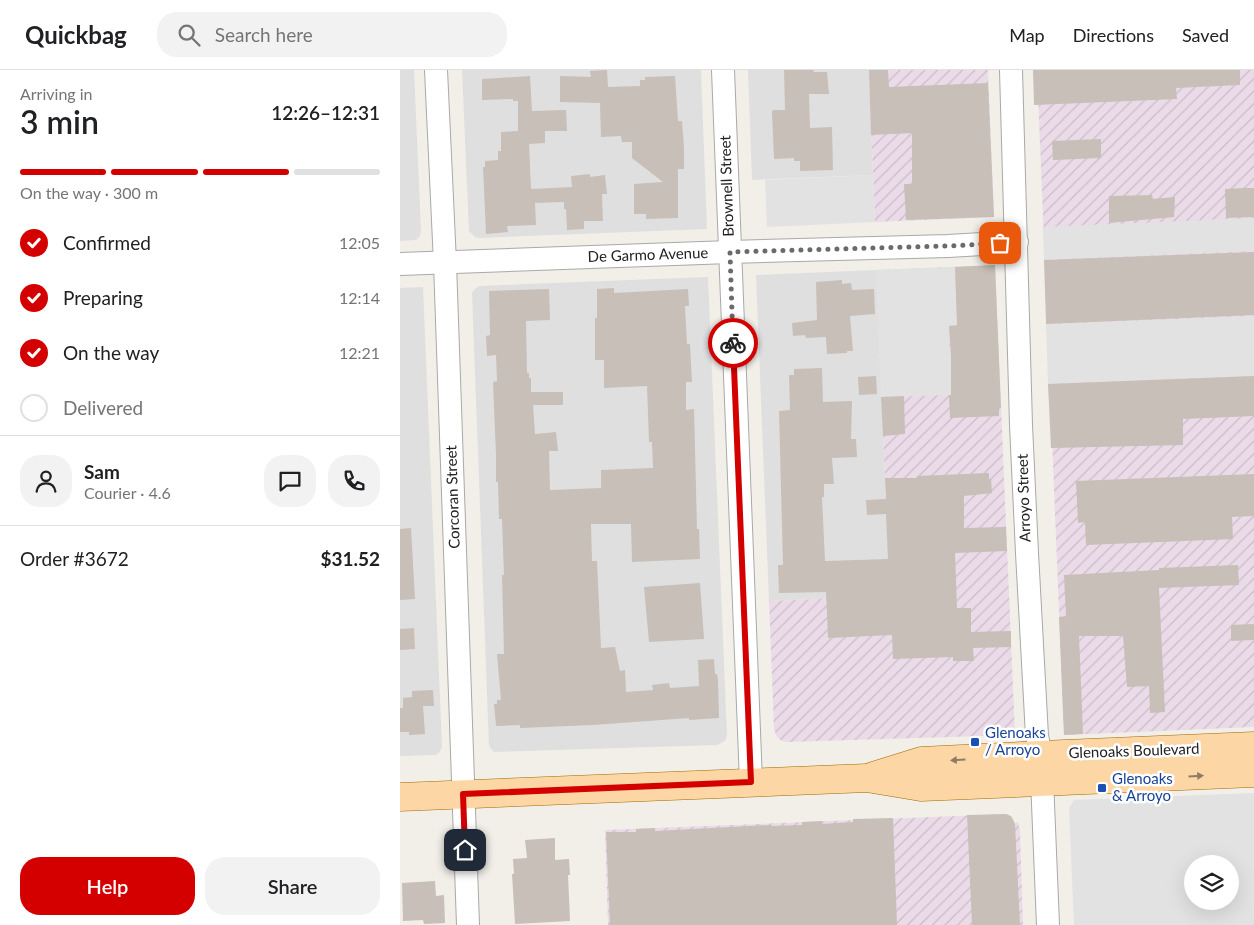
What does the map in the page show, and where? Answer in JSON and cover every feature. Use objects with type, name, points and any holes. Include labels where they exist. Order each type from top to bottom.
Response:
[{"type":"main road","name":"Glenoaks Boulevard","points":[[867,778],[921,761],[1254,746]]},
{"type":"main road","name":"Glenoaks Boulevard","points":[[400,797],[867,778],[922,787],[1254,773]]},
{"type":"street","name":"Corcoran Street","points":[[436,70],[445,263],[468,925]]},
{"type":"street","name":"Brownell Street","points":[[723,70],[751,782]]},
{"type":"street","name":"Arroyo Street","points":[[1011,70],[1026,553],[1038,736],[1041,755],[1048,925]]},
{"type":"street","name":"De Garmo Avenue","points":[[400,264],[948,246],[1017,242]]},
{"type":"shaded area","points":[[400,70],[414,70],[421,231],[420,236],[416,240],[400,241]]},
{"type":"shaded area","points":[[462,70],[701,70],[707,229],[475,237],[469,231]]},
{"type":"shaded area","points":[[748,70],[869,70],[873,175],[752,180]]},
{"type":"shaded area","points":[[869,70],[988,70],[994,217],[875,222]]},
{"type":"shaded area","points":[[1037,70],[1254,70],[1254,727],[1064,735]]},
{"type":"shaded area","points":[[873,175],[875,222],[767,227],[765,180]]},
{"type":"shaded area","points":[[1254,218],[1254,251],[1044,260],[1043,227]]},
{"type":"shaded area","points":[[995,265],[1015,735],[782,741],[777,737],[774,729],[769,601],[890,596],[876,270]]},
{"type":"shaded area","points":[[955,267],[957,314],[997,313],[997,323],[949,326],[950,355],[998,353],[951,395],[881,397],[876,270]]},
{"type":"shaded area","points":[[876,270],[890,596],[769,601],[756,275]]},
{"type":"shaded area","points":[[708,277],[727,736],[725,741],[717,745],[494,752],[489,746],[472,293],[479,286]]},
{"type":"shaded area","points":[[423,287],[442,747],[436,755],[400,756],[400,288]]},
{"type":"shaded area","points":[[1254,316],[1254,376],[1048,384],[1046,324]]},
{"type":"shaded area","points":[[1254,793],[1254,925],[1074,925],[1069,808],[1074,800]]},
{"type":"shaded area","points":[[1008,814],[1015,823],[1018,822],[1020,831],[1023,925],[608,925],[605,830]]},
{"type":"building","points":[[607,70],[608,87],[640,86],[640,80],[645,80],[645,77],[675,76],[678,121],[682,121],[684,147],[684,169],[678,169],[678,218],[646,219],[646,214],[634,214],[634,184],[663,182],[632,158],[632,142],[622,142],[621,136],[601,137],[600,103],[560,102],[560,76],[591,77],[590,71]]},
{"type":"building","points":[[784,70],[827,72],[829,94],[809,94],[810,128],[832,127],[833,170],[800,171],[800,161],[794,161],[794,158],[774,159],[772,112],[773,110],[785,110]]},
{"type":"building","points":[[869,70],[888,70],[889,87],[988,83],[994,217],[906,220],[904,184],[912,184],[912,133],[871,135]]},
{"type":"building","points":[[1033,70],[1240,70],[1240,85],[1176,88],[1177,99],[1034,105]]},
{"type":"building","points":[[530,76],[532,111],[566,110],[567,131],[545,131],[545,143],[529,144],[531,189],[572,187],[571,176],[590,174],[590,177],[605,175],[607,194],[602,194],[603,221],[584,221],[584,229],[567,230],[564,202],[535,203],[536,225],[507,226],[508,232],[486,234],[483,167],[485,167],[485,161],[498,160],[498,151],[501,151],[501,132],[518,131],[518,101],[513,101],[513,99],[482,100],[482,79]]},
{"type":"building","points":[[1101,139],[1101,158],[1053,160],[1052,141]]},
{"type":"building","points":[[1254,188],[1254,217],[1226,218],[1225,189]]},
{"type":"building","points":[[1152,195],[1153,199],[1175,197],[1174,217],[1109,223],[1109,196]]},
{"type":"building","points":[[1254,252],[1254,315],[1046,324],[1044,260]]},
{"type":"building","points":[[995,265],[1001,408],[999,408],[999,416],[950,418],[951,355],[949,326],[957,325],[955,267]]},
{"type":"building","points":[[842,280],[842,284],[851,283],[852,290],[874,289],[875,314],[850,316],[853,351],[827,354],[826,337],[806,338],[805,335],[793,336],[792,323],[817,320],[816,282]]},
{"type":"building","points":[[614,288],[614,293],[688,289],[689,306],[685,306],[692,382],[686,382],[686,410],[694,409],[697,529],[699,529],[700,559],[632,562],[631,524],[591,524],[592,561],[597,561],[601,648],[615,647],[620,671],[625,670],[626,692],[653,690],[652,685],[669,683],[670,688],[699,686],[698,660],[714,659],[715,674],[717,674],[718,681],[719,718],[689,720],[689,718],[520,728],[520,725],[496,726],[494,704],[497,704],[497,700],[501,700],[497,654],[504,654],[502,575],[504,575],[502,519],[499,519],[498,482],[496,482],[493,382],[497,381],[496,355],[487,356],[486,336],[490,335],[489,291],[549,289],[550,320],[526,321],[527,373],[529,373],[529,378],[531,378],[531,392],[563,392],[563,405],[533,405],[535,434],[556,432],[558,451],[549,451],[550,490],[601,488],[601,470],[653,468],[652,442],[649,442],[647,386],[604,388],[604,360],[595,360],[597,289]]},
{"type":"building","points":[[822,368],[823,402],[852,401],[851,439],[856,439],[857,457],[832,458],[834,484],[824,484],[824,497],[822,497],[825,561],[888,559],[886,514],[867,515],[866,500],[886,499],[885,478],[917,478],[917,476],[989,473],[992,493],[964,496],[964,528],[1006,527],[1007,551],[955,553],[957,608],[971,608],[971,632],[1011,631],[1011,647],[973,648],[974,661],[953,661],[953,657],[893,659],[892,635],[828,638],[826,592],[779,593],[778,565],[783,565],[779,411],[790,410],[789,375],[794,375],[794,369]]},
{"type":"building","points":[[876,376],[877,394],[859,395],[858,377]]},
{"type":"building","points":[[1254,376],[1254,416],[1183,419],[1183,445],[1051,448],[1048,384]]},
{"type":"building","points":[[904,396],[905,434],[883,436],[881,397]]},
{"type":"building","points":[[1254,474],[1254,516],[1232,517],[1233,539],[1086,545],[1085,522],[1078,523],[1076,481]]},
{"type":"building","points":[[411,528],[415,599],[400,600],[400,529]]},
{"type":"building","points":[[1238,565],[1239,585],[1159,588],[1165,712],[1150,713],[1149,686],[1127,687],[1123,636],[1079,636],[1083,734],[1064,735],[1059,617],[1066,616],[1064,575],[1159,570],[1159,568]]},
{"type":"building","points":[[700,583],[704,639],[649,642],[644,587]]},
{"type":"building","points":[[1254,624],[1254,640],[1231,641],[1231,625]]},
{"type":"building","points":[[414,628],[415,649],[400,650],[400,629]]},
{"type":"building","points":[[433,690],[434,706],[423,706],[425,734],[409,735],[409,732],[400,732],[400,708],[403,708],[403,698],[412,697],[412,691]]},
{"type":"building","points":[[1005,814],[1011,816],[1015,824],[1020,925],[972,925],[967,815]]},
{"type":"building","points":[[893,818],[897,925],[610,925],[606,832],[636,832],[636,829],[655,828],[655,831],[802,825],[802,822],[822,821],[822,824],[853,822],[853,819]]},
{"type":"building","points":[[555,838],[555,860],[569,859],[570,921],[515,924],[513,859],[527,858],[525,840]]},
{"type":"building","points":[[435,881],[436,896],[444,895],[445,923],[424,924],[423,920],[403,921],[402,883]]},
{"type":"way so far","points":[[733,343],[730,252],[1000,243]]},
{"type":"place","name":"Glenoaks / Arroyo","points":[[975,742]]},
{"type":"place","name":"Glenoaks & Arroyo","points":[[1102,788]]},
{"type":"route","points":[[465,850],[463,794],[751,782],[733,343]]}]
